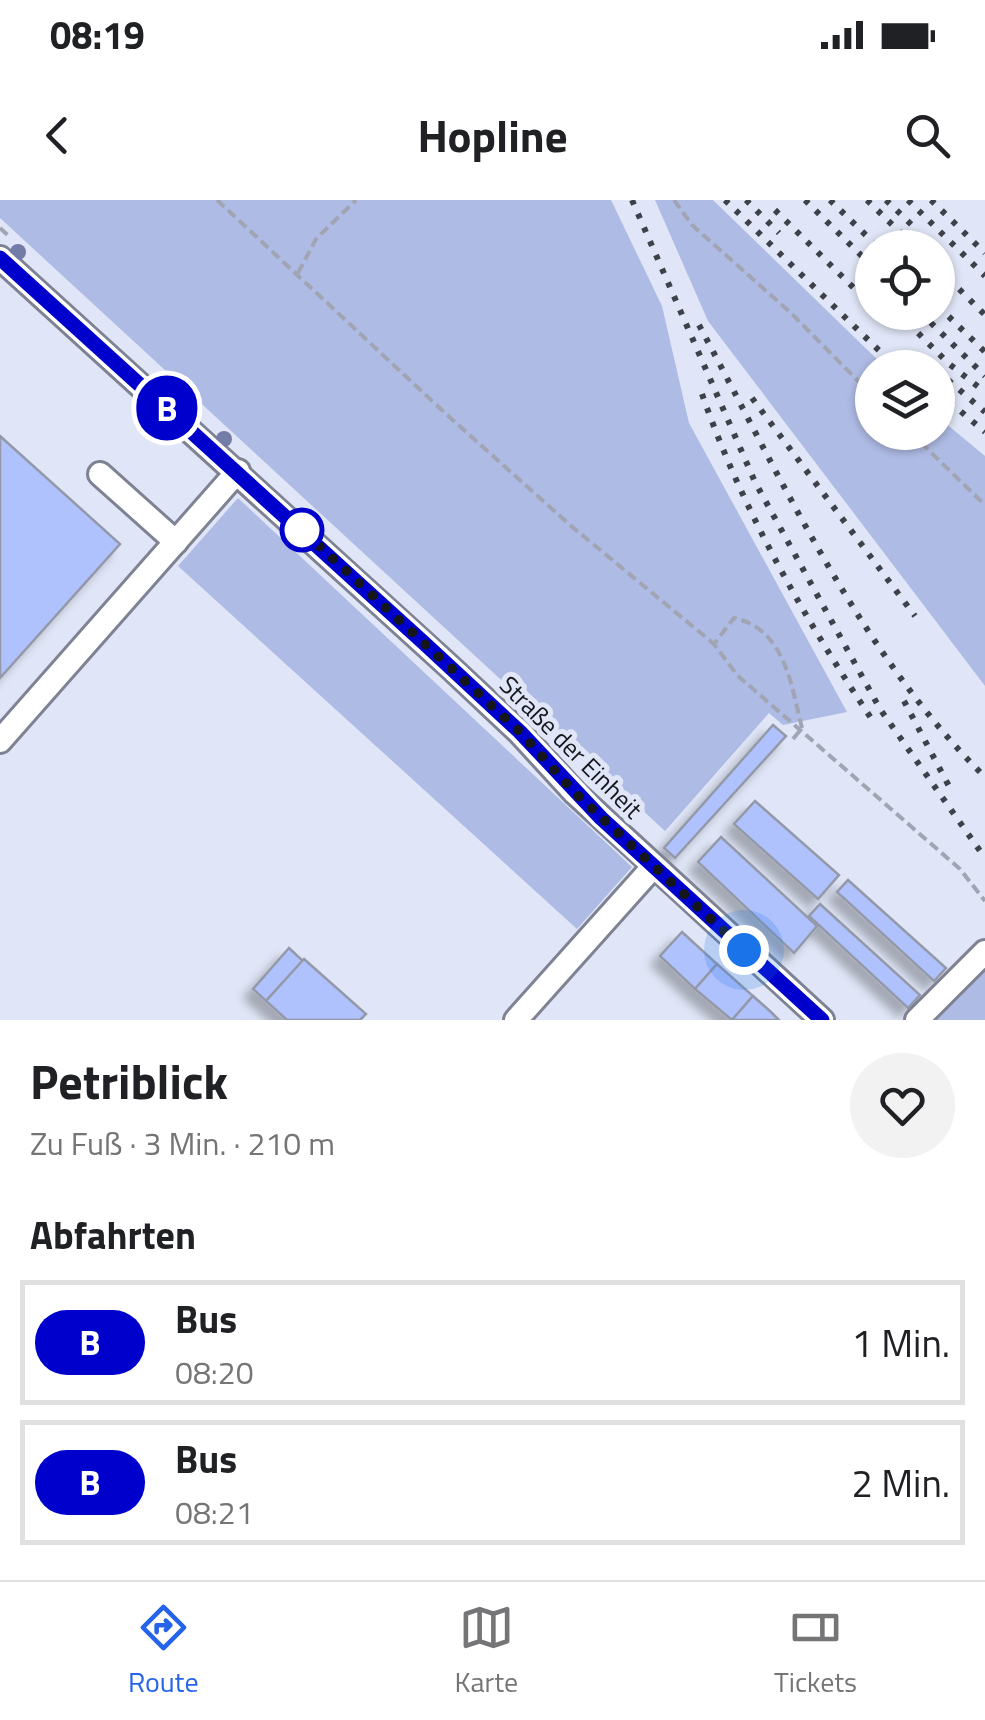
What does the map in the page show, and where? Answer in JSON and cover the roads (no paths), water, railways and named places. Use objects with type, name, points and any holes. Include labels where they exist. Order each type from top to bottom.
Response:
[{"type":"street","name":"Straße der Einheit","points":[[0,258],[520,732],[575,793],[822,1020]]},
{"type":"street","points":[[0,741],[238,472]]},
{"type":"street","points":[[100,474],[176,542]]},
{"type":"street","points":[[516,1020],[653,867]]},
{"type":"street","points":[[916,1020],[985,952]]},
{"type":"railway","points":[[632,200],[755,482],[880,709],[985,858]]},
{"type":"railway","points":[[725,200],[879,350]]},
{"type":"railway","points":[[746,200],[779,233]]},
{"type":"railway","points":[[805,200],[855,249]]},
{"type":"railway","points":[[830,200],[861,230]]},
{"type":"railway","points":[[867,200],[898,230]]},
{"type":"railway","points":[[886,200],[917,230]]},
{"type":"railway","points":[[908,200],[985,276]]},
{"type":"railway","points":[[931,200],[985,253]]},
{"type":"railway","points":[[775,210],[855,289]]},
{"type":"railway","points":[[955,285],[985,315]]},
{"type":"railway","points":[[955,323],[985,352]]},
{"type":"railway","points":[[699,325],[826,563],[862,621],[940,729],[985,777]]},
{"type":"railway","points":[[915,330],[985,392]]},
{"type":"railway","points":[[938,330],[985,376]]},
{"type":"railway","points":[[955,386],[985,412]]},
{"type":"railway","points":[[702,394],[736,479],[777,563],[873,721]]},
{"type":"railway","points":[[752,398],[915,616]]},
{"type":"railway","points":[[955,406],[985,432]]},
{"type":"railway","points":[[904,701],[951,790]]}]
